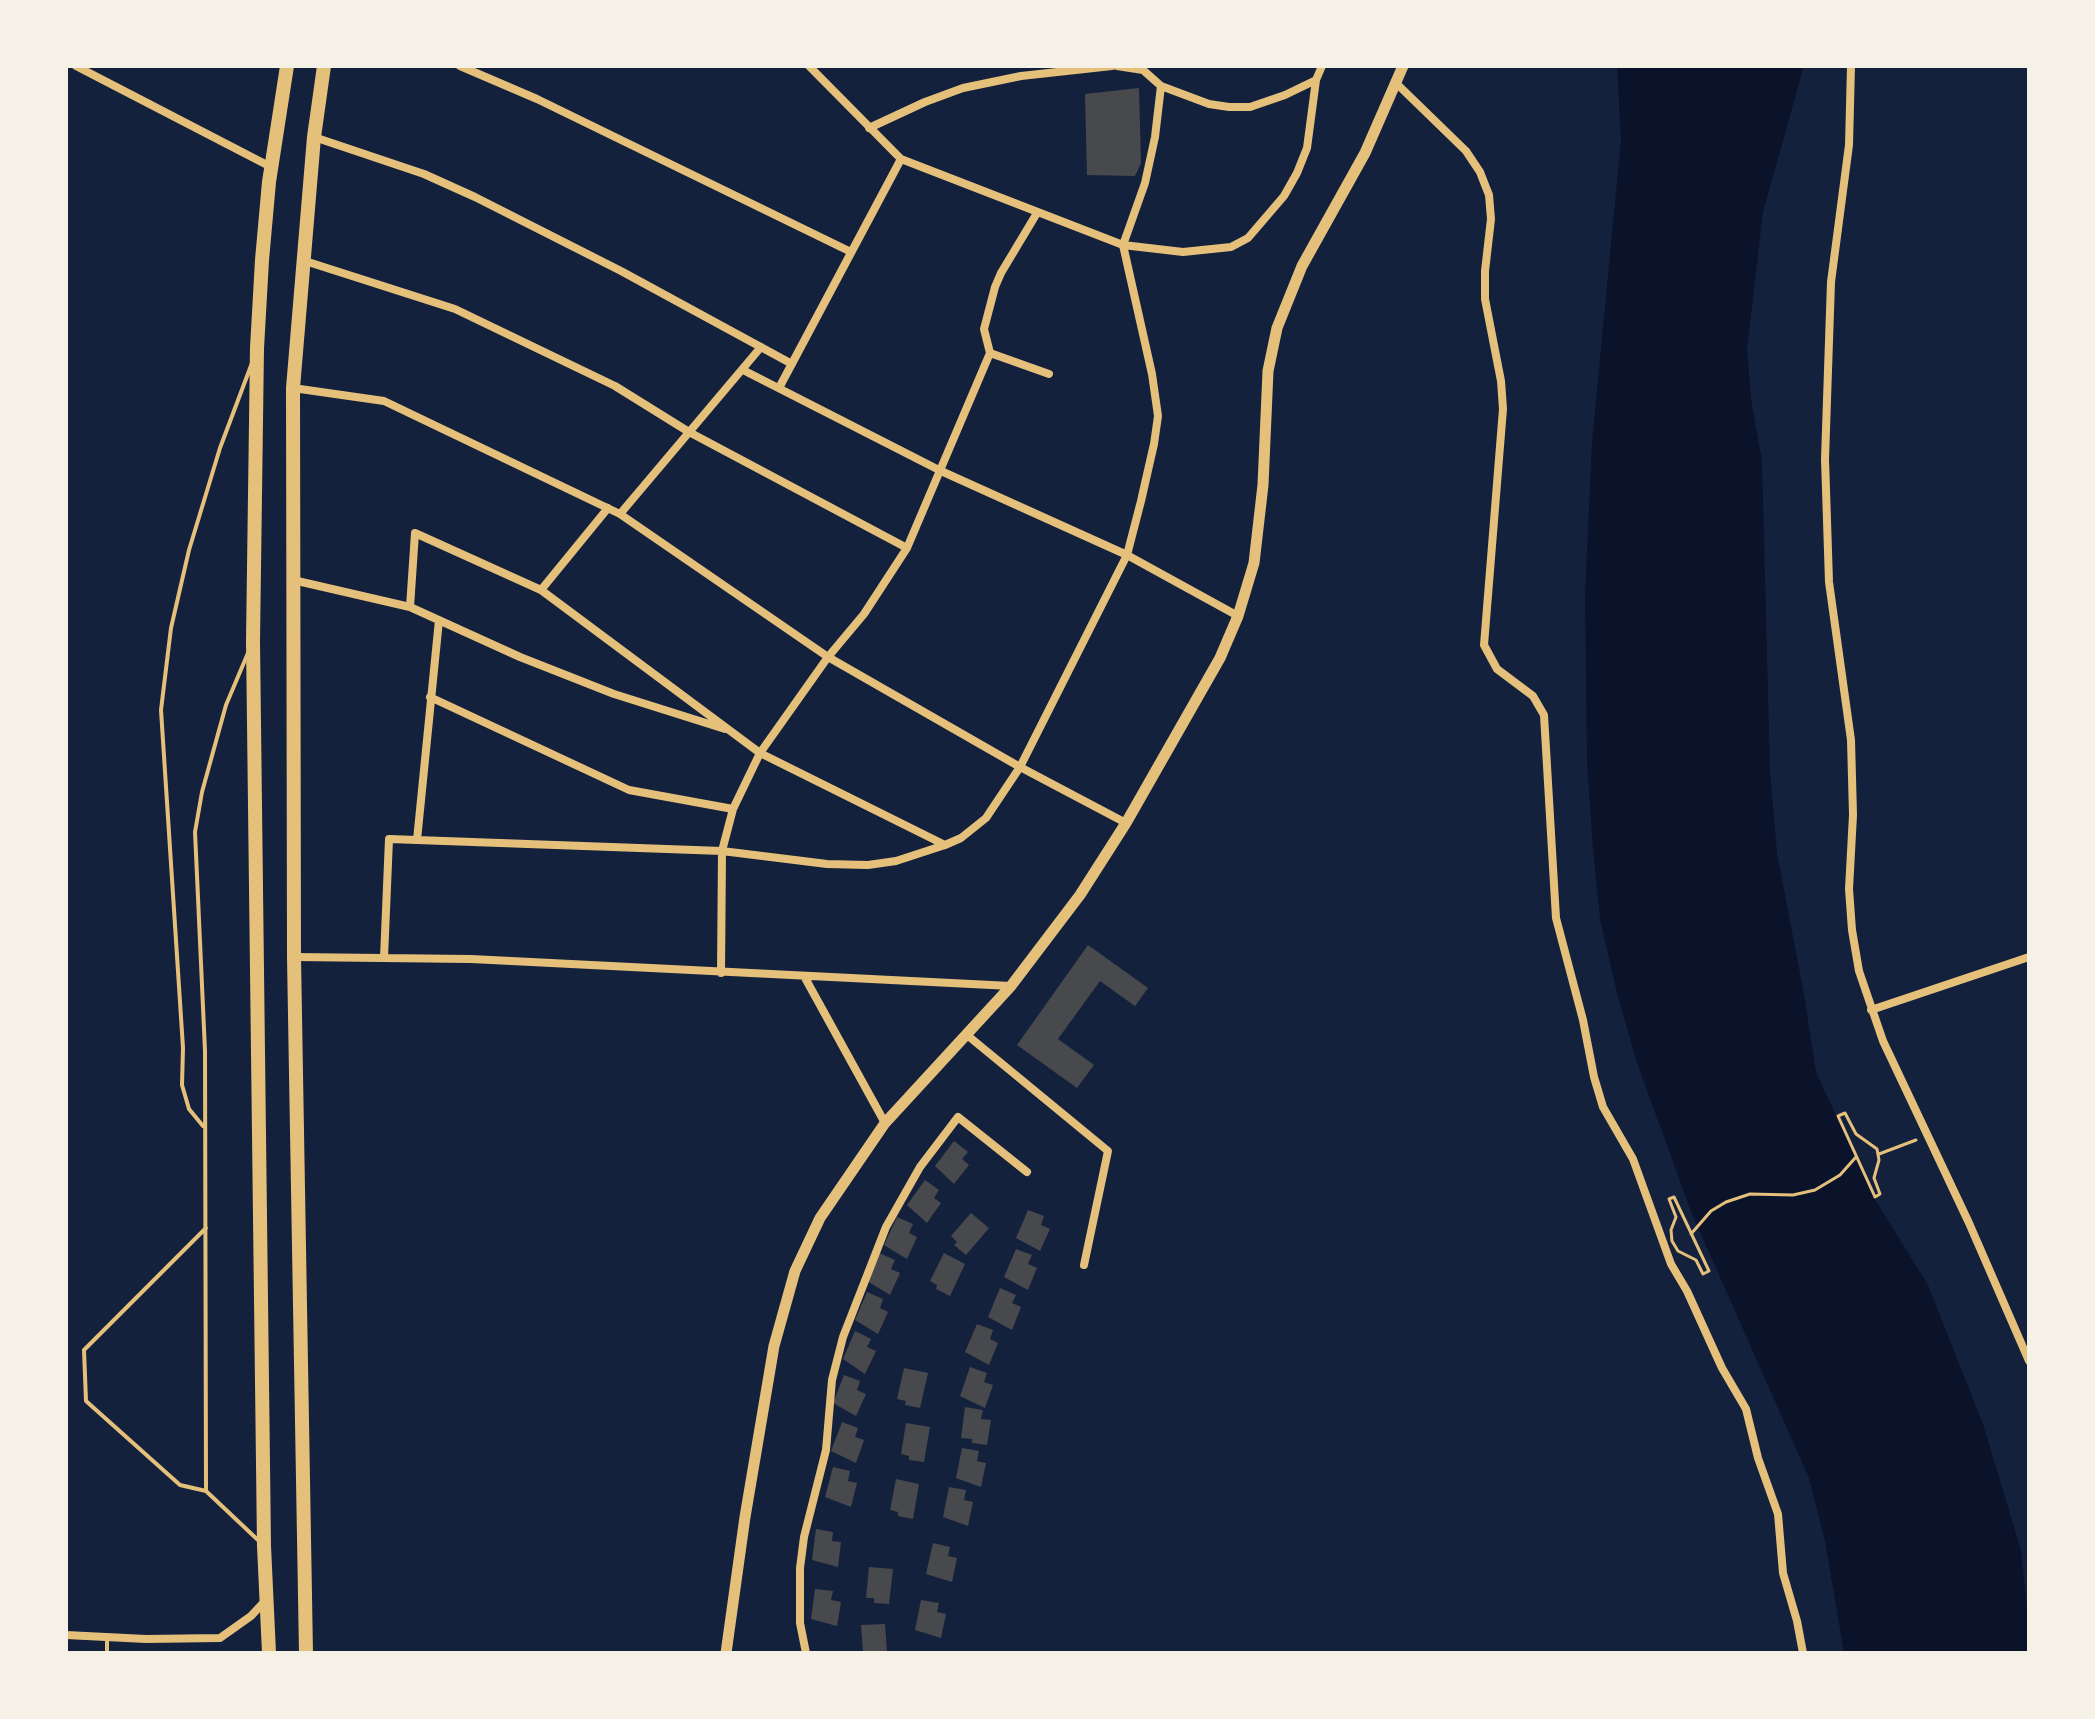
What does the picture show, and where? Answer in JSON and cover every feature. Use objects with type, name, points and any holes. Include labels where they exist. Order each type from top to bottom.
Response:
[{"type":"main road","points":[[269,1653],[264,1546],[253,641],[257,348],[262,260],[271,167],[287,66]]},
{"type":"main road","points":[[306,1653],[294,957],[293,388],[314,137],[324,66]]},
{"type":"street","points":[[76,66],[271,167]]},
{"type":"street","points":[[460,66],[537,99],[851,252]]},
{"type":"street","points":[[809,66],[901,159],[1123,245],[1183,252],[1231,247],[1248,238],[1275,209],[1297,173],[1307,148],[1316,80],[1322,66]]},
{"type":"street","points":[[869,128],[963,88],[1021,76],[1115,66],[1143,68],[1161,86],[1209,104],[1240,107],[1250,107],[1285,95],[1316,80]]},
{"type":"street","points":[[726,1653],[774,1346],[789,1290],[820,1218],[885,1123],[1011,986],[1072,908],[1126,823],[1202,692],[1238,616],[1250,580],[1257,545],[1268,371],[1277,328],[1302,266],[1365,153],[1403,66]]},
{"type":"street","points":[[1851,66],[1849,145],[1831,282],[1825,459],[1826,520],[1836,643],[1851,740],[1853,815],[1849,889],[1852,930],[1871,1010],[2029,1361]]},
{"type":"street","points":[[1396,83],[1466,151],[1480,172],[1489,195],[1491,219],[1485,299],[1501,381],[1503,409],[1484,645],[1497,669],[1533,696],[1544,715],[1556,918],[1583,1020],[1594,1077],[1603,1107],[1633,1159],[1671,1264],[1687,1291],[1722,1368],[1746,1409],[1758,1458],[1778,1514],[1783,1573],[1803,1653]]},
{"type":"street","points":[[384,958],[389,839],[722,851],[827,864],[868,865],[922,855],[961,838],[986,818],[1020,767],[1127,555],[1154,444],[1158,416],[1152,374],[1123,245],[1145,183],[1161,86]]},
{"type":"street","points":[[314,137],[424,174],[475,197],[621,271],[792,364]]},
{"type":"street","points":[[779,388],[901,159]]},
{"type":"street","points":[[721,973],[722,851],[733,809],[760,753],[828,657],[864,614],[907,548],[990,353],[984,329],[995,287],[1037,213]]},
{"type":"street","points":[[305,261],[455,309],[615,386],[689,432],[907,548]]},
{"type":"street","points":[[620,514],[761,347]]},
{"type":"street","points":[[990,353],[1049,374]]},
{"type":"street","points":[[743,370],[941,471],[1127,555],[1238,616]]},
{"type":"street","points":[[293,388],[384,401],[620,514],[828,657],[1020,767],[1126,823]]},
{"type":"street","points":[[541,590],[608,508]]},
{"type":"street","points":[[410,607],[415,533],[541,590],[760,753],[945,845]]},
{"type":"street","points":[[292,580],[410,607],[520,657],[614,694],[733,732]]},
{"type":"street","points":[[417,840],[439,620]]},
{"type":"street","points":[[430,697],[629,790],[733,809]]},
{"type":"street","points":[[294,957],[471,959],[1011,986]]},
{"type":"street","points":[[1871,1010],[2029,957]]},
{"type":"street","points":[[804,976],[885,1123]]},
{"type":"street","points":[[967,1035],[1108,1151],[1084,1265]]},
{"type":"street","points":[[806,1653],[800,1623],[800,1568],[804,1537],[826,1450],[832,1380],[843,1337],[886,1227],[914,1176],[958,1117],[1027,1172]]},
{"type":"street","points":[[66,1635],[189,1640],[220,1638],[251,1616],[267,1599]]},
{"type":"lane","points":[[205,1128],[189,1109],[182,1085],[183,1048],[161,710],[171,628],[189,550],[220,448],[257,348]]},
{"type":"lane","points":[[206,1491],[205,1051],[195,832],[202,792],[226,705],[253,641]]},
{"type":"lane","points":[[206,1228],[84,1350],[86,1401],[180,1485],[206,1491],[264,1546]]},
{"type":"lane","points":[[107,1637],[107,1653]]},
{"type":"path","points":[[1845,1113],[1852,1130],[1874,1145],[1879,1154],[1874,1178],[1880,1194],[1875,1197],[1838,1116],[1845,1113]]},
{"type":"path","points":[[1879,1154],[1928,1136]]},
{"type":"path","points":[[1691,1234],[1711,1211],[1726,1202],[1750,1194],[1793,1195],[1815,1190],[1840,1175],[1856,1157]]},
{"type":"path","points":[[1674,1197],[1691,1234],[1709,1271],[1703,1274],[1696,1260],[1678,1251],[1672,1241],[1671,1230],[1676,1217],[1669,1199],[1674,1197]]},
{"type":"water","points":[[1617,66],[1804,66],[1763,212],[1747,349],[1751,399],[1762,461],[1770,771],[1777,853],[1816,1072],[1874,1198],[1928,1285],[1983,1424],[2021,1550],[2029,1653],[1844,1653],[1825,1541],[1809,1478],[1692,1214],[1637,1063],[1617,993],[1600,919],[1592,838],[1587,761],[1585,594],[1592,442],[1621,140]]},
{"type":"building","points":[[1139,88],[1141,163],[1135,176],[1087,175],[1085,94]]},
{"type":"building","points":[[1088,945],[1148,988],[1135,1006],[1100,981],[1058,1039],[1094,1065],[1077,1088],[1017,1045]]},
{"type":"building","points":[[954,1141],[968,1152],[962,1159],[969,1165],[954,1184],[935,1166]]},
{"type":"building","points":[[925,1180],[939,1190],[934,1198],[941,1203],[927,1223],[907,1205]]},
{"type":"building","points":[[1028,1210],[1044,1216],[1041,1225],[1050,1229],[1040,1251],[1016,1238]]},
{"type":"building","points":[[971,1213],[989,1228],[966,1255],[954,1245],[957,1242],[951,1236]]},
{"type":"building","points":[[897,1217],[913,1224],[909,1233],[917,1237],[907,1259],[884,1245]]},
{"type":"building","points":[[1016,1249],[1032,1255],[1028,1264],[1037,1268],[1028,1290],[1004,1277]]},
{"type":"building","points":[[879,1253],[895,1260],[891,1269],[900,1273],[890,1295],[867,1281]]},
{"type":"building","points":[[944,1253],[965,1264],[950,1296],[936,1289],[937,1285],[930,1281]]},
{"type":"building","points":[[1000,1288],[1016,1295],[1012,1303],[1021,1307],[1012,1330],[988,1317]]},
{"type":"building","points":[[867,1292],[883,1299],[880,1308],[888,1312],[878,1334],[855,1320]]},
{"type":"building","points":[[977,1324],[993,1330],[990,1339],[998,1343],[989,1365],[965,1352]]},
{"type":"building","points":[[855,1331],[871,1339],[867,1347],[876,1351],[865,1374],[843,1359]]},
{"type":"building","points":[[970,1367],[987,1373],[984,1382],[993,1385],[985,1408],[960,1396]]},
{"type":"building","points":[[904,1368],[928,1373],[920,1408],[905,1405],[906,1401],[897,1399]]},
{"type":"building","points":[[844,1375],[860,1381],[857,1390],[866,1394],[856,1416],[833,1403]]},
{"type":"building","points":[[965,1407],[983,1410],[981,1419],[991,1420],[987,1445],[961,1438]]},
{"type":"building","points":[[842,1422],[858,1428],[855,1437],[864,1440],[856,1463],[831,1451]]},
{"type":"building","points":[[906,1423],[930,1427],[924,1462],[909,1460],[909,1456],[901,1454]]},
{"type":"building","points":[[962,1448],[979,1451],[977,1461],[986,1463],[981,1487],[956,1478]]},
{"type":"building","points":[[833,1467],[850,1471],[848,1481],[857,1483],[851,1507],[825,1497]]},
{"type":"building","points":[[896,1479],[919,1484],[913,1519],[898,1516],[898,1512],[890,1510]]},
{"type":"building","points":[[949,1487],[966,1490],[964,1500],[973,1502],[968,1526],[943,1517]]},
{"type":"building","points":[[816,1529],[833,1532],[832,1541],[841,1542],[838,1567],[812,1560]]},
{"type":"building","points":[[933,1543],[950,1547],[948,1556],[957,1558],[952,1582],[926,1574]]},
{"type":"building","points":[[869,1567],[893,1569],[889,1604],[874,1603],[874,1598],[866,1598]]},
{"type":"building","points":[[815,1589],[833,1591],[831,1600],[841,1602],[837,1626],[811,1619]]},
{"type":"building","points":[[921,1600],[939,1603],[937,1612],[946,1614],[941,1638],[915,1630]]},
{"type":"building","points":[[885,1624],[887,1653],[863,1653],[861,1625]]}]
